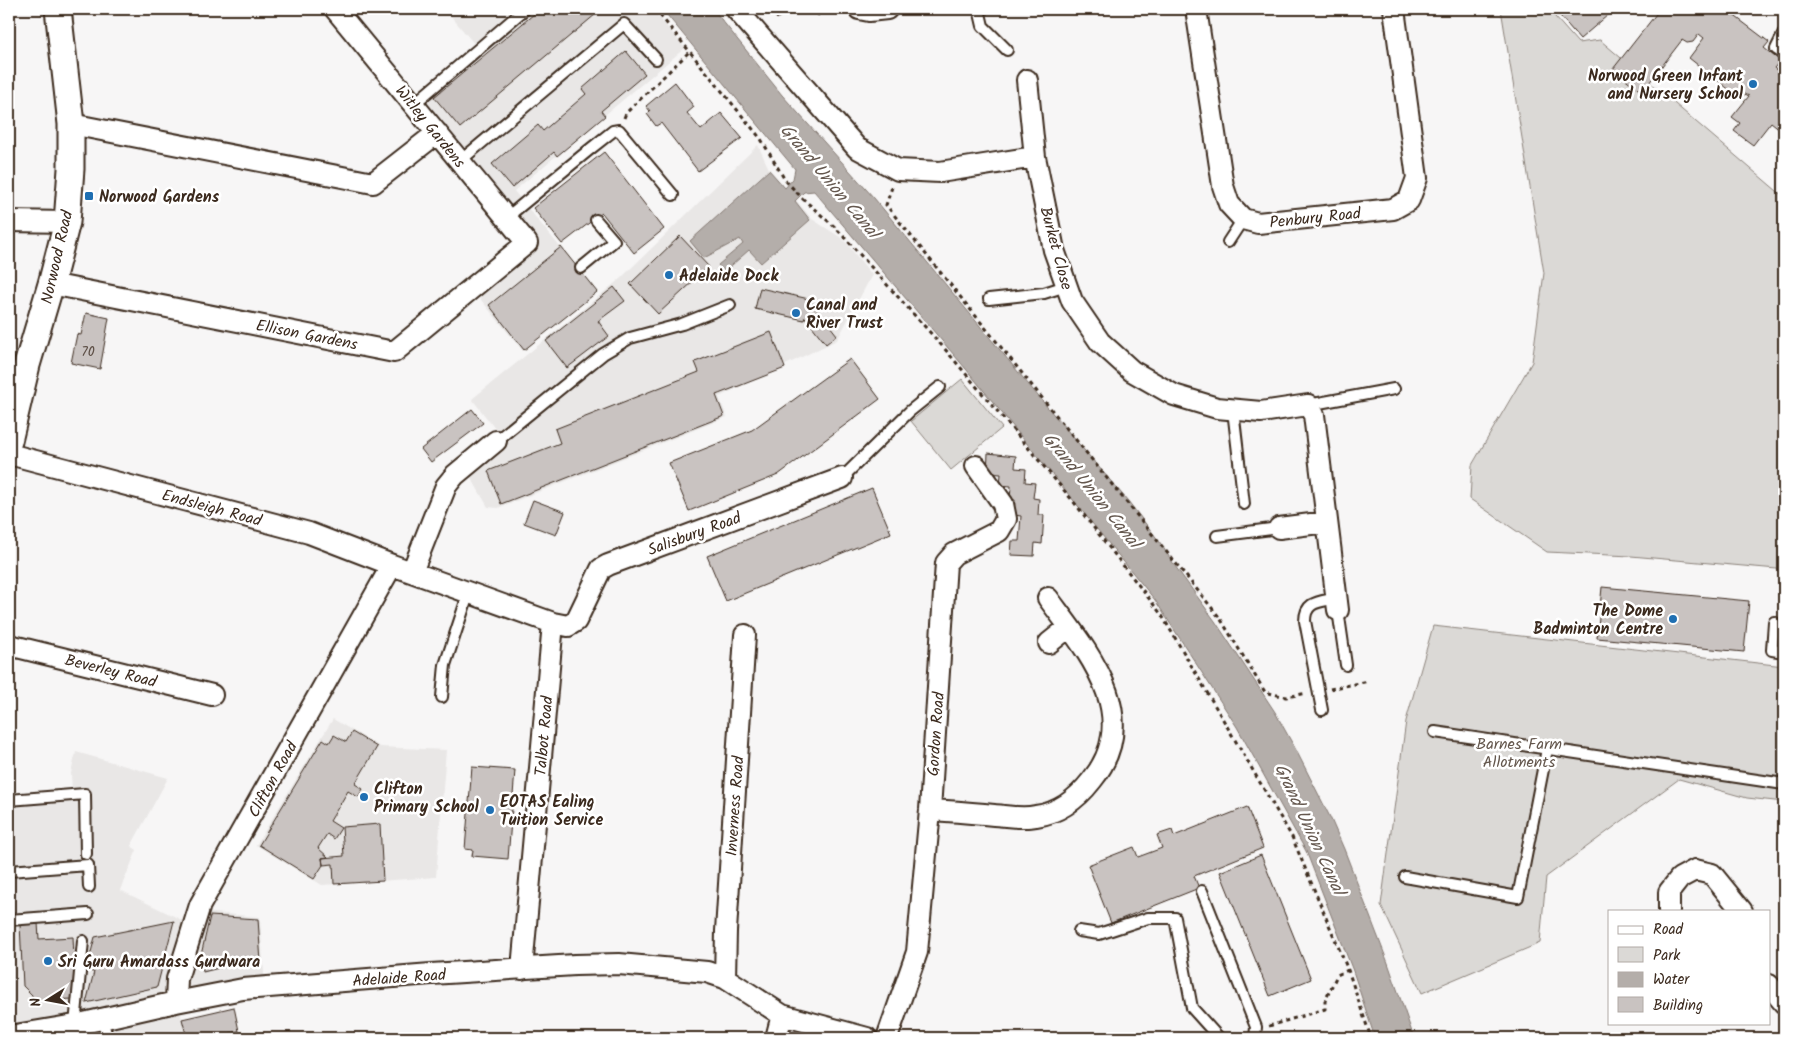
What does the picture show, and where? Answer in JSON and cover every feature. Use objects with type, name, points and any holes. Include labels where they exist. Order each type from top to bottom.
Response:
[{"type":"street","name":"Norwood Road","points":[[9,441],[20,378],[51,284],[66,222],[71,169],[71,124],[58,9]]},
{"type":"street","name":"Witley Gardens","points":[[335,9],[527,243]]},
{"type":"street","points":[[736,9],[857,148],[898,170],[940,172],[1035,157]]},
{"type":"street","points":[[858,9],[869,11],[887,9]]},
{"type":"street","points":[[1196,9],[1223,186],[1229,204],[1243,219]]},
{"type":"street","name":"Penbury Road","points":[[1243,219],[1258,223],[1392,209],[1409,200],[1417,178],[1394,9]]},
{"type":"street","name":"Burket Close","points":[[1027,80],[1035,157],[1054,250],[1072,301],[1100,342],[1132,370],[1174,395],[1217,408],[1233,410],[1261,412],[1308,405]]},
{"type":"street","points":[[71,124],[373,183],[437,133]]},
{"type":"street","points":[[9,221],[66,222]]},
{"type":"street","name":"Ellison Gardens","points":[[51,284],[394,352],[527,243]]},
{"type":"street","points":[[1308,405],[1314,415],[1338,604]]},
{"type":"street","points":[[412,572],[446,486],[455,475],[496,441]]},
{"type":"street","name":"Endsleigh Road","points":[[9,454],[309,532],[392,565],[552,623],[568,626],[576,621]]},
{"type":"street","name":"Gordon Road","points":[[887,1038],[917,952],[930,810],[946,564],[954,554],[999,531],[1006,519],[1003,504],[976,466]]},
{"type":"street","name":"Salisbury Road","points":[[576,621],[601,569],[608,565],[842,478]]},
{"type":"street","points":[[1279,528],[1327,522]]},
{"type":"street","name":"Clifton Road","points":[[176,1002],[176,979],[200,905],[392,565]]},
{"type":"street","points":[[930,810],[1036,816],[1060,808],[1082,793],[1101,769],[1110,746],[1113,721],[1109,696],[1100,672],[1048,598]]},
{"type":"street","name":"Talbot Road","points":[[522,969],[552,623]]},
{"type":"street","points":[[1049,644],[1070,627]]},
{"type":"street","name":"Inverness Road","points":[[725,978],[726,931],[745,635]]},
{"type":"street","name":"Beverley Road","points":[[9,645],[212,695]]},
{"type":"street","points":[[1669,910],[1669,892],[1680,878],[1695,870],[1712,874],[1741,910]]},
{"type":"street","name":"Adelaide Road","points":[[9,1036],[76,1025],[213,994],[279,985],[575,965],[619,964],[707,972],[725,978],[782,1015],[867,1038]]},
{"type":"street","points":[[1770,986],[1784,1004]]},
{"type":"street","points":[[776,1038],[782,1015]]},
{"type":"lane","points":[[414,104],[525,9]]},
{"type":"lane","points":[[979,9],[983,26],[1007,50]]},
{"type":"lane","points":[[460,161],[624,24],[656,59]]},
{"type":"lane","points":[[1784,33],[1776,48],[1784,54]]},
{"type":"lane","points":[[506,218],[563,177],[613,131],[619,130],[673,195]]},
{"type":"lane","points":[[1228,242],[1243,219]]},
{"type":"lane","points":[[581,268],[614,241],[596,220]]},
{"type":"lane","points":[[989,300],[1044,293],[1066,286]]},
{"type":"lane","points":[[496,441],[603,354],[630,338],[682,324],[730,305]]},
{"type":"lane","points":[[842,478],[910,411],[940,387]]},
{"type":"lane","points":[[1308,405],[1394,389]]},
{"type":"lane","points":[[1233,410],[1244,504]]},
{"type":"lane","points":[[1217,536],[1279,528]]},
{"type":"lane","points":[[442,697],[445,665],[469,592]]},
{"type":"lane","points":[[1322,710],[1305,621],[1305,612],[1308,606],[1314,604],[1338,604],[1346,665]]},
{"type":"lane","points":[[1774,622],[1772,650],[1784,652]]},
{"type":"lane","points":[[1435,732],[1784,784]]},
{"type":"lane","points":[[1405,877],[1518,896],[1547,750]]},
{"type":"lane","points":[[9,800],[85,794],[86,854]]},
{"type":"lane","points":[[9,871],[88,865],[89,887]]},
{"type":"lane","points":[[1202,891],[1256,1027],[1255,1038]]},
{"type":"lane","points":[[9,920],[88,914]]},
{"type":"lane","points":[[1079,930],[1099,934],[1148,918],[1175,918],[1192,1008],[1218,1038]]},
{"type":"lane","points":[[76,1025],[83,941]]},
{"type":"lane","points":[[101,1019],[108,1038]]},
{"type":"path","points":[[655,9],[761,139],[785,180],[836,228],[944,348],[1073,501],[1161,614],[1292,837],[1348,970],[1371,1038]]},
{"type":"path","points":[[619,130],[626,113],[690,51]]},
{"type":"path","points":[[898,170],[886,205],[1220,618],[1265,692],[1286,697],[1369,681]]},
{"type":"path","points":[[1265,1027],[1325,1009],[1324,1001],[1337,975],[1348,970]]},
{"type":"shaded area","points":[[445,9],[652,9],[685,48],[514,191],[597,292],[523,351],[472,289],[531,244],[415,100],[476,46]]},
{"type":"shaded area","points":[[758,145],[768,167],[812,219],[843,239],[872,275],[837,340],[719,397],[727,417],[498,508],[488,507],[469,474],[506,443],[472,399],[620,279]]},
{"type":"shaded area","name":"Clifton Primary School","points":[[333,719],[380,747],[446,750],[436,877],[322,885],[256,845]]},
{"type":"shaded area","points":[[76,752],[168,778],[131,846],[137,850],[120,890],[184,921],[191,911],[260,917],[265,987],[179,1006],[186,1038],[9,1038],[9,797],[72,794],[71,773]]},
{"type":"green space","points":[[1501,9],[1548,9],[1578,43],[1600,40],[1784,197],[1784,572],[1777,569],[1631,556],[1547,552],[1470,499],[1472,465],[1532,362],[1544,273]]},
{"type":"green space","points":[[962,379],[1002,428],[951,470],[911,421]]},
{"type":"green space","name":"Barnes Farm Allotments","points":[[1433,626],[1784,666],[1784,802],[1747,798],[1679,779],[1546,877],[1540,943],[1422,993],[1381,905],[1406,721]]},
{"type":"water","name":"Grand Union Canal","points":[[662,9],[713,9],[782,95],[874,198],[1048,408],[1128,501],[1159,541],[1275,712],[1296,750],[1344,849],[1388,963],[1414,1038],[1375,1038],[1353,971],[1306,851],[1237,727],[1155,600],[966,369],[814,191],[804,192],[795,201],[810,220],[761,263],[749,250],[724,272],[718,265],[743,244],[740,239],[704,258],[690,241],[769,170],[785,188],[793,179],[795,169]]},
{"type":"building","points":[[540,9],[602,9],[460,128],[434,97]]},
{"type":"building","points":[[768,9],[789,9],[777,19]]},
{"type":"building","points":[[811,9],[826,9],[818,16]]},
{"type":"building","points":[[1554,9],[1615,9],[1580,39]]},
{"type":"building","name":"Norwood Green Infant and Nursery School","points":[[1660,9],[1730,9],[1728,11],[1769,42],[1764,48],[1780,61],[1774,68],[1784,76],[1784,126],[1781,130],[1771,122],[1753,145],[1734,131],[1740,123],[1732,117],[1749,96],[1745,94],[1741,99],[1689,58],[1704,38],[1699,34],[1693,42],[1687,43],[1682,40],[1642,92],[1613,69]]},
{"type":"building","points":[[626,51],[645,74],[601,111],[605,116],[557,156],[554,152],[512,188],[492,164],[538,125],[543,131],[586,94],[582,89]]},
{"type":"building","points":[[675,82],[694,107],[687,113],[701,130],[721,113],[742,138],[698,171],[661,123],[656,126],[647,114],[650,111],[646,106]]},
{"type":"building","points":[[604,152],[664,229],[634,253],[602,213],[562,244],[533,208]]},
{"type":"building","name":"Adelaide Dock","points":[[680,236],[709,267],[658,314],[630,284]]},
{"type":"building","points":[[561,247],[597,292],[524,350],[489,305]]},
{"type":"building","points":[[614,287],[625,301],[598,321],[609,336],[567,368],[546,341]]},
{"type":"building","name":"Canal and River Trust","points":[[760,288],[809,299],[837,335],[826,344],[805,317],[804,320],[755,309]]},
{"type":"building","points":[[86,313],[109,318],[100,369],[71,363],[77,334],[81,335]]},
{"type":"building","points":[[771,332],[785,368],[716,395],[724,416],[501,504],[488,471],[560,443],[555,429],[699,372],[695,362]]},
{"type":"building","points":[[850,359],[880,399],[778,475],[689,511],[669,463],[752,430]]},
{"type":"building","points":[[472,409],[483,423],[431,462],[421,449]]},
{"type":"building","points":[[988,453],[1016,456],[1015,468],[1026,469],[1025,482],[1035,483],[1033,498],[1039,499],[1038,515],[1044,515],[1042,544],[1035,543],[1034,556],[1011,555],[1012,541],[1019,541],[1021,516],[1014,515],[1015,500],[1010,499],[1011,486],[1000,485],[1001,474],[987,473]]},
{"type":"building","points":[[872,488],[891,533],[726,601],[707,556]]},
{"type":"building","points":[[533,500],[565,512],[556,535],[524,523]]},
{"type":"building","name":"The Dome Badminton Centre","points":[[1602,587],[1749,601],[1744,652],[1597,638]]},
{"type":"building","points":[[352,732],[377,747],[355,784],[363,789],[358,797],[348,791],[330,821],[341,828],[334,839],[327,834],[318,848],[328,857],[322,858],[323,865],[314,879],[259,845],[323,739],[329,743],[334,735],[346,742]]},
{"type":"building","name":"EOTAS Ealing Tuition Service","points":[[472,767],[515,770],[508,859],[472,856],[473,850],[465,849]]},
{"type":"building","points":[[1247,807],[1263,848],[1194,876],[1199,888],[1111,923],[1088,865],[1134,847],[1138,857],[1162,848],[1157,835],[1172,830],[1174,836]]},
{"type":"building","points":[[380,824],[383,881],[334,884],[333,864],[323,865],[322,858],[344,856],[342,827]]},
{"type":"building","points":[[1261,855],[1311,979],[1270,996],[1220,872]]},
{"type":"building","points":[[210,916],[258,919],[261,962],[235,964],[203,972],[201,955]]},
{"type":"building","points":[[174,921],[157,987],[86,1003],[94,972],[86,971],[95,937]]},
{"type":"building","name":"Sri Guru Amardass Gurdwara","points":[[38,923],[39,939],[73,937],[75,983],[72,999],[33,1001],[32,995],[23,986],[20,924]]},
{"type":"building","points":[[234,1007],[239,1031],[230,1033],[231,1038],[187,1038],[182,1019]]},
{"type":"place","name":"Norwood Green Infant and Nursery School","points":[[1753,84]]},
{"type":"place","name":"Norwood Gardens","points":[[89,196]]},
{"type":"place","name":"Adelaide Dock","points":[[669,275]]},
{"type":"place","name":"Canal and River Trust","points":[[796,313]]},
{"type":"place","name":"The Dome Badminton Centre","points":[[1673,619]]},
{"type":"place","name":"Clifton Primary School","points":[[364,797]]},
{"type":"place","name":"EOTAS Ealing Tuition Service","points":[[490,810]]},
{"type":"place","name":"Sri Guru Amardass Gurdwara","points":[[48,961]]}]
